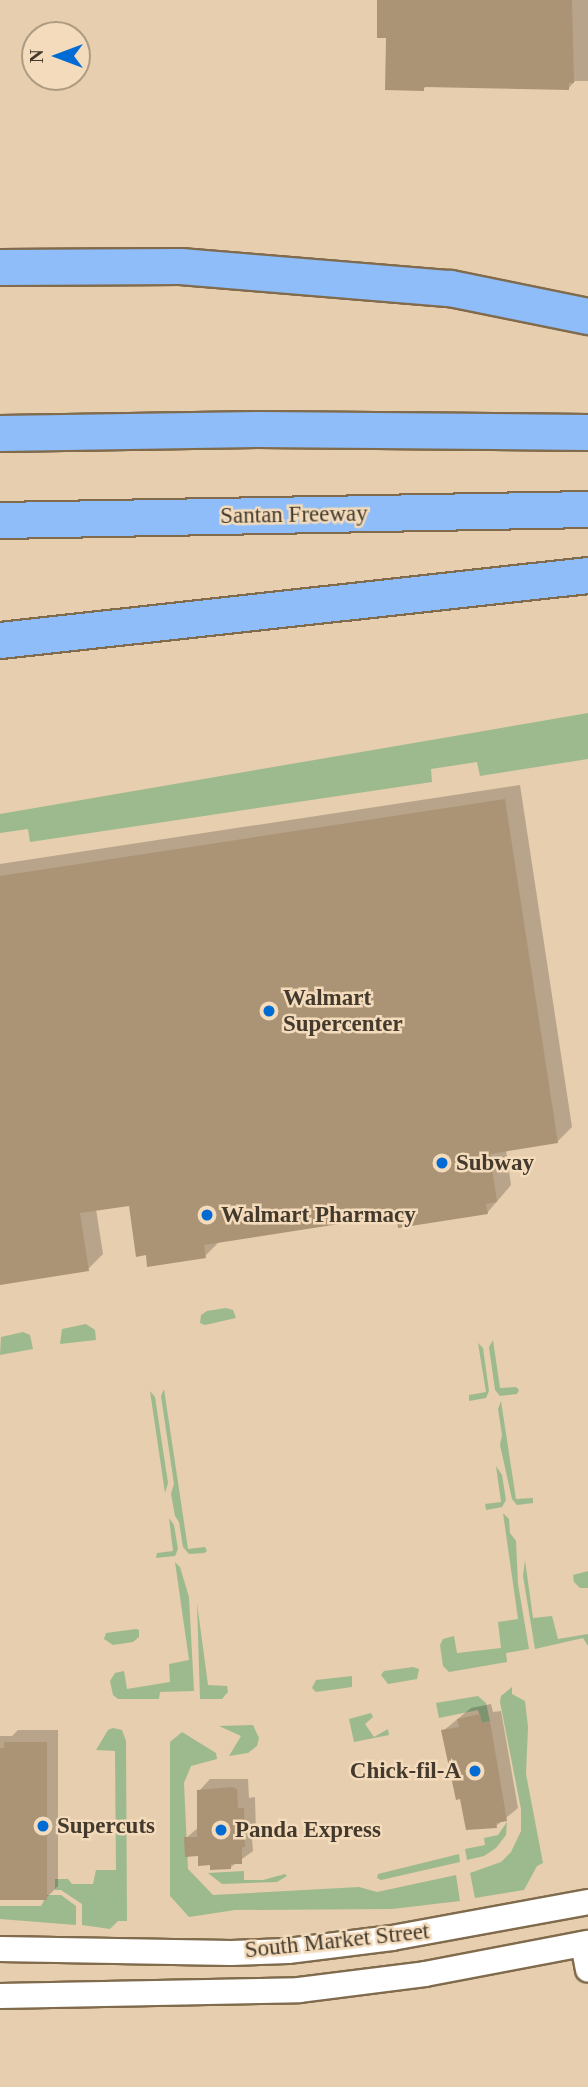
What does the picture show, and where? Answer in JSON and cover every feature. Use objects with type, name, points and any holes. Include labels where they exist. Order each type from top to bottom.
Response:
[{"type":"highway","points":[[0,267],[180,266],[436,287],[588,316]]},
{"type":"highway","points":[[0,433],[257,429],[588,432]]},
{"type":"highway","name":"Santan Freeway","points":[[0,520],[588,509]]},
{"type":"highway","points":[[0,640],[588,575]]},
{"type":"street","name":"South Market Street","points":[[0,1948],[232,1953],[288,1951],[393,1938],[588,1902]]},
{"type":"street","name":"South Market Street","points":[[0,1996],[299,1990],[425,1974],[586,1943]]},
{"type":"street","points":[[586,1943],[588,1970]]},
{"type":"green space","points":[[588,713],[588,759],[480,776],[477,762],[431,769],[432,782],[30,842],[28,829],[0,833],[0,814]]},
{"type":"green space","points":[[226,1308],[233,1310],[236,1318],[205,1325],[200,1323],[201,1315],[207,1311]]},
{"type":"green space","points":[[86,1324],[95,1330],[96,1340],[60,1344],[62,1329]]},
{"type":"green space","points":[[23,1332],[30,1335],[33,1349],[0,1355],[1,1337]]},
{"type":"green space","points":[[493,1340],[500,1388],[516,1387],[519,1390],[517,1394],[500,1396],[495,1390],[489,1347]]},
{"type":"green space","points":[[478,1343],[483,1348],[489,1391],[486,1398],[469,1401],[469,1395],[486,1392]]},
{"type":"green space","points":[[164,1389],[188,1549],[205,1547],[207,1551],[204,1553],[189,1554],[183,1547],[179,1522],[175,1516],[171,1494],[174,1484],[161,1396]]},
{"type":"green space","points":[[150,1391],[155,1397],[168,1483],[165,1493]]},
{"type":"green space","points":[[501,1401],[516,1499],[533,1498],[533,1503],[517,1505],[512,1499],[500,1445],[502,1435],[498,1409]]},
{"type":"green space","points":[[496,1466],[502,1475],[506,1500],[502,1507],[486,1510],[485,1504],[501,1502]]},
{"type":"green space","points":[[503,1513],[509,1519],[510,1533],[516,1541],[518,1584],[529,1649],[506,1653],[507,1662],[449,1672],[443,1666],[440,1645],[443,1639],[454,1636],[457,1653],[501,1648],[498,1622],[518,1619]]},
{"type":"green space","points":[[169,1518],[174,1525],[178,1549],[175,1556],[156,1558],[157,1553],[173,1551]]},
{"type":"green space","points":[[525,1560],[533,1618],[552,1616],[558,1639],[588,1634],[588,1646],[583,1638],[535,1649],[523,1576]]},
{"type":"green space","points":[[175,1562],[180,1567],[189,1597],[194,1691],[160,1692],[159,1699],[118,1699],[113,1695],[110,1681],[115,1673],[124,1671],[127,1689],[170,1682],[169,1664],[189,1660]]},
{"type":"green space","points":[[588,1571],[588,1588],[580,1588],[574,1582],[573,1575]]},
{"type":"green space","points":[[197,1603],[208,1685],[227,1686],[228,1692],[222,1699],[200,1699]]},
{"type":"green space","points":[[139,1630],[139,1637],[133,1642],[113,1645],[104,1639],[106,1633]]},
{"type":"green space","points":[[413,1667],[419,1669],[417,1679],[388,1684],[381,1675],[384,1671]]},
{"type":"green space","points":[[352,1676],[352,1687],[316,1692],[312,1688],[316,1680]]},
{"type":"green space","points":[[512,1687],[512,1694],[525,1701],[528,1727],[526,1774],[543,1863],[537,1866],[524,1890],[475,1898],[470,1873],[501,1862],[511,1852],[521,1831],[521,1809],[500,1702],[501,1696]]},
{"type":"green space","points":[[478,1696],[486,1703],[490,1721],[482,1723],[478,1710],[439,1718],[436,1703]]},
{"type":"green space","points":[[371,1713],[373,1717],[365,1724],[374,1737],[388,1729],[389,1735],[354,1742],[349,1719]]},
{"type":"green space","points":[[253,1725],[259,1738],[257,1746],[248,1753],[229,1756],[241,1736],[219,1726]]},
{"type":"green space","points":[[108,1730],[122,1730],[126,1741],[127,1921],[118,1921],[110,1929],[82,1925],[82,1904],[61,1890],[55,1890],[55,1879],[68,1879],[72,1884],[93,1884],[96,1870],[116,1870],[115,1751],[96,1750]]},
{"type":"green space","points":[[182,1732],[216,1753],[217,1759],[191,1766],[184,1783],[188,1869],[213,1895],[359,1887],[377,1892],[456,1875],[460,1901],[392,1909],[235,1910],[189,1917],[170,1896],[170,1742]]},
{"type":"green space","points":[[507,1822],[506,1835],[496,1848],[484,1856],[467,1860],[465,1849],[485,1845],[484,1838],[498,1835]]},
{"type":"green space","points":[[459,1854],[460,1862],[381,1880],[377,1878],[378,1874]]},
{"type":"green space","points":[[244,1871],[244,1880],[263,1880],[285,1874],[287,1876],[277,1882],[222,1884],[208,1873]]},
{"type":"green space","points":[[47,1895],[61,1895],[76,1906],[76,1925],[0,1919],[0,1906],[41,1906]]},
{"type":"building","points":[[377,0],[572,0],[574,83],[569,83],[569,90],[424,87],[424,91],[385,90],[386,38],[377,38]]},
{"type":"building","name":"Walmart Supercenter","points":[[505,799],[558,1143],[490,1154],[497,1202],[486,1204],[488,1214],[398,1228],[397,1215],[204,1245],[206,1258],[147,1267],[146,1255],[136,1257],[129,1206],[80,1213],[89,1271],[0,1285],[0,876]]},
{"type":"building","name":"Chick-fil-A","points":[[480,1714],[482,1723],[490,1721],[507,1821],[496,1823],[497,1828],[466,1830],[460,1799],[456,1800],[441,1730],[459,1727],[457,1719]]},
{"type":"building","points":[[4,1742],[47,1742],[47,1900],[0,1900],[0,1748],[4,1748]]},
{"type":"building","name":"Panda Express","points":[[237,1789],[238,1808],[244,1808],[245,1847],[242,1847],[242,1864],[231,1864],[231,1869],[210,1870],[210,1865],[198,1866],[198,1856],[185,1857],[184,1837],[197,1837],[197,1790]]},
{"type":"place","name":"Walmart Supercenter","points":[[269,1011]]},
{"type":"place","name":"Subway","points":[[442,1163]]},
{"type":"place","name":"Walmart Pharmacy","points":[[207,1215]]},
{"type":"place","name":"Chick-fil-A","points":[[475,1771]]},
{"type":"place","name":"Supercuts","points":[[43,1826]]},
{"type":"place","name":"Panda Express","points":[[221,1830]]}]
